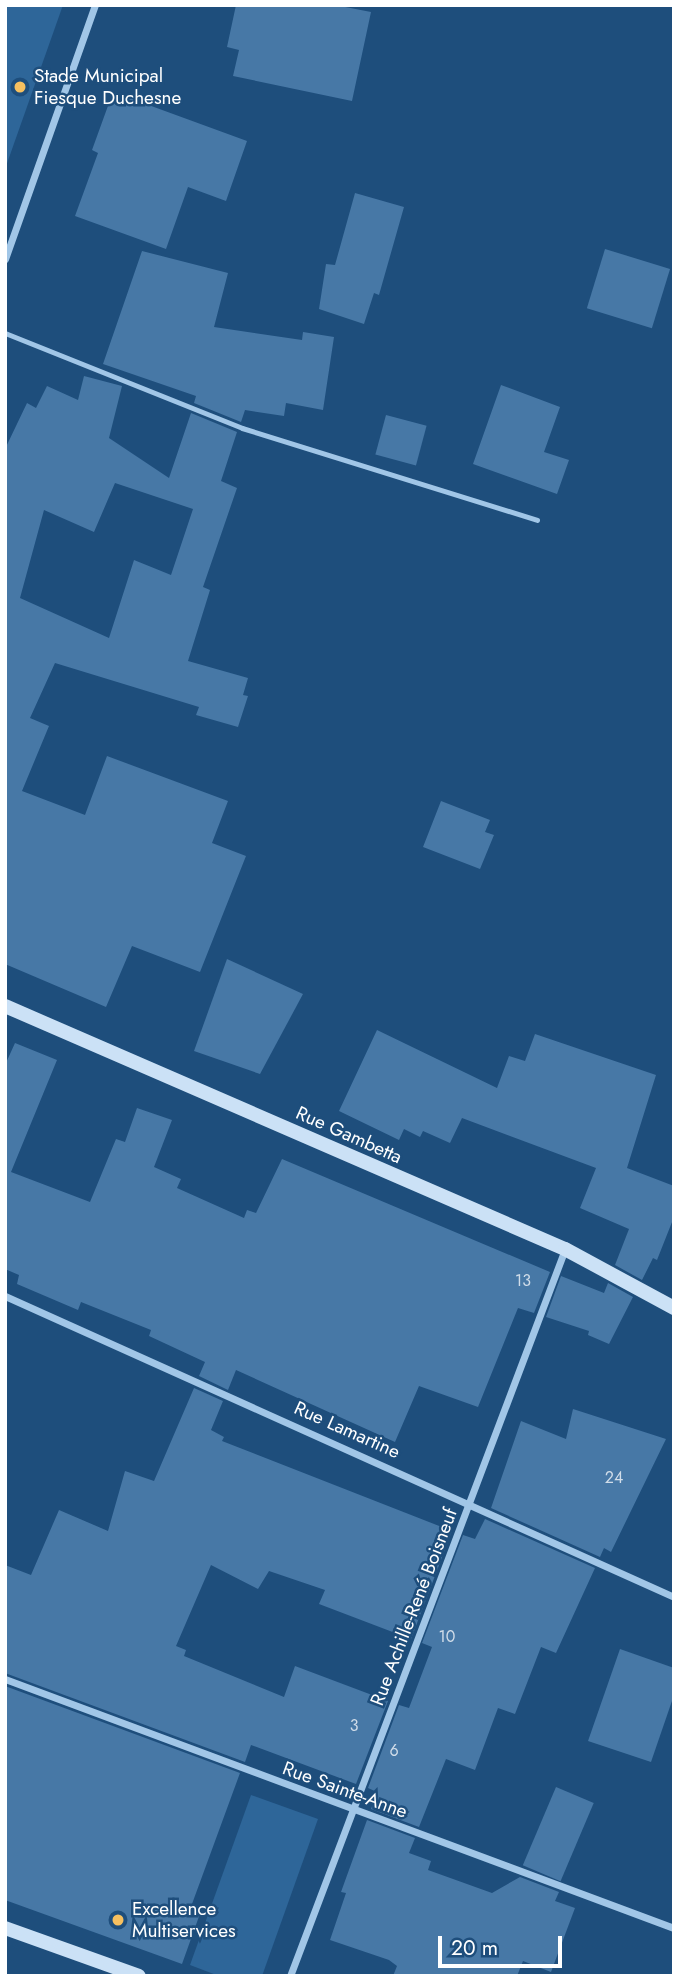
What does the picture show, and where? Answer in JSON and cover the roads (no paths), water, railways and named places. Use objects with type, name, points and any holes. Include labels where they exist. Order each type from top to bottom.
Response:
[{"type":"street","points":[[5,259],[95,5]]},
{"type":"street","name":"Rue Gambetta","points":[[5,1006],[565,1249],[674,1308]]},
{"type":"street","name":"Rue Achille-René Boisneuf","points":[[290,1976],[355,1811],[565,1249]]},
{"type":"street","name":"Rue Lamartine","points":[[5,1296],[470,1502],[674,1597]]},
{"type":"street","name":"Rue Sainte-Anne","points":[[5,1679],[674,1928]]},
{"type":"street","points":[[5,1927],[139,1976]]},
{"type":"lane","points":[[5,333],[242,428],[537,520]]},
{"type":"place","name":"Stade Municipal Fiesque Duchesne","points":[[20,87]]},
{"type":"place","name":"Excellence Multiservices","points":[[118,1920]]}]
